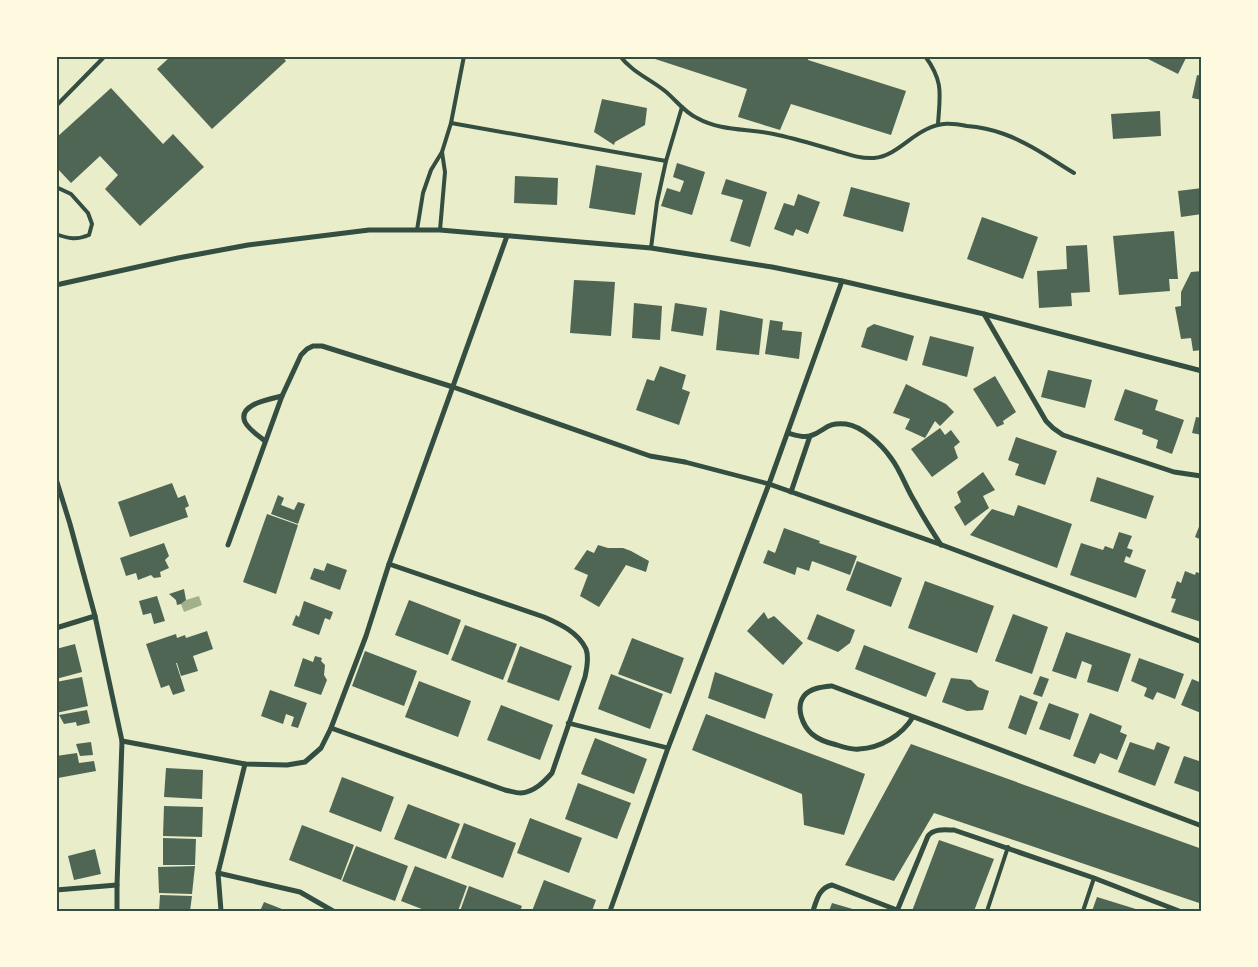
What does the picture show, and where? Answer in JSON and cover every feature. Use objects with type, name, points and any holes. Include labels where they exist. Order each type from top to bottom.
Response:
[{"type":"street","points":[[56,285],[178,258],[248,245],[369,230],[440,230],[651,248],[772,267],[984,314],[1202,371]]},
{"type":"street","points":[[122,740],[245,764],[287,765],[305,762],[321,748],[366,636],[389,564],[507,236]]},
{"type":"street","points":[[610,911],[668,748],[769,484],[842,281]]},
{"type":"street","points":[[984,314],[1046,421],[1053,428],[1063,435],[1174,472],[1202,476]]},
{"type":"street","points":[[228,545],[282,396],[301,355],[313,346],[322,346],[453,387],[650,456],[684,462],[769,484],[942,545],[1202,642]]},
{"type":"street","points":[[265,441],[249,427],[244,420],[244,416],[250,406],[282,396]]},
{"type":"street","points":[[788,433],[802,437],[810,436],[829,425],[839,424],[850,425],[873,438],[891,458],[914,502],[942,545]]},
{"type":"street","points":[[791,492],[810,436]]},
{"type":"street","points":[[56,479],[94,616],[122,740],[117,885],[118,911]]},
{"type":"street","points":[[330,728],[505,790],[521,793],[532,790],[544,783],[552,773],[588,664],[586,649],[577,636],[563,625],[544,616],[389,564]]},
{"type":"street","points":[[56,628],[94,616]]},
{"type":"street","points":[[913,717],[898,734],[878,745],[859,750],[825,742],[804,725],[800,712],[804,696],[818,687],[832,686],[1202,826]]},
{"type":"street","points":[[568,724],[668,748]]},
{"type":"street","points":[[221,911],[218,873],[245,764]]},
{"type":"street","points":[[813,911],[823,889],[832,885],[897,911],[928,836],[936,830],[954,830],[1008,847],[1179,911]]},
{"type":"street","points":[[218,873],[300,892],[333,911]]},
{"type":"street","points":[[56,890],[117,885]]},
{"type":"lane","points":[[56,106],[105,56]]},
{"type":"lane","points":[[417,230],[423,194],[431,170],[442,152],[452,123],[464,56]]},
{"type":"lane","points":[[620,56],[626,64],[666,91],[695,118],[734,130],[776,134],[856,157],[874,158],[885,156],[924,130],[938,124],[964,125],[1004,134],[1030,146],[1074,173]]},
{"type":"lane","points":[[925,56],[933,67],[940,86],[938,124]]},
{"type":"lane","points":[[651,248],[657,202],[666,161],[682,107]]},
{"type":"lane","points":[[452,123],[666,161]]},
{"type":"lane","points":[[440,230],[445,172],[442,152]]},
{"type":"lane","points":[[56,187],[71,194],[88,213],[92,224],[89,235],[80,239],[56,234]]},
{"type":"lane","points":[[986,911],[1008,847]]},
{"type":"lane","points":[[1084,911],[1094,878]]},
{"type":"shaded area","points":[[199,596],[202,605],[184,612],[181,604],[186,600]]},
{"type":"building","points":[[171,56],[282,56],[286,61],[212,129],[157,69]]},
{"type":"building","points":[[809,56],[808,60],[906,91],[891,135],[791,104],[780,130],[738,117],[747,89],[649,57]]},
{"type":"building","points":[[1142,56],[1187,56],[1178,74]]},
{"type":"building","points":[[1197,75],[1202,76],[1202,100],[1192,98]]},
{"type":"building","points":[[111,88],[163,144],[173,134],[204,167],[140,226],[105,189],[118,175],[100,156],[71,183],[56,167],[56,138]]},
{"type":"building","points":[[602,99],[647,108],[645,125],[615,142],[614,145],[594,132]]},
{"type":"building","points":[[1160,111],[1161,136],[1113,139],[1111,114]]},
{"type":"building","points":[[677,163],[705,172],[692,215],[661,206],[667,188],[680,192],[684,181],[673,177]]},
{"type":"building","points":[[596,165],[642,173],[635,215],[589,208]]},
{"type":"building","points":[[515,176],[558,178],[557,205],[514,203]]},
{"type":"building","points":[[726,179],[767,192],[750,247],[730,241],[743,200],[721,194]]},
{"type":"building","points":[[851,187],[910,203],[903,232],[843,216]]},
{"type":"building","points":[[1202,188],[1202,214],[1181,217],[1178,191]]},
{"type":"building","points":[[798,194],[820,202],[808,234],[796,229],[793,236],[774,229],[784,203],[794,206]]},
{"type":"building","points":[[982,217],[1038,237],[1023,279],[967,259]]},
{"type":"building","points":[[1174,231],[1178,279],[1169,279],[1170,291],[1119,295],[1113,236]]},
{"type":"building","points":[[1087,245],[1090,292],[1071,293],[1072,306],[1039,308],[1037,271],[1067,269],[1066,246]]},
{"type":"building","points":[[1202,271],[1202,350],[1193,351],[1191,338],[1181,339],[1175,307],[1181,306],[1181,292],[1191,272]]},
{"type":"building","points":[[574,280],[615,282],[611,336],[570,333]]},
{"type":"building","points":[[634,303],[662,306],[660,340],[632,338]]},
{"type":"building","points":[[675,303],[707,308],[703,336],[671,331]]},
{"type":"building","points":[[720,310],[763,319],[759,355],[716,350]]},
{"type":"building","points":[[770,320],[783,322],[782,330],[802,332],[799,359],[765,354]]},
{"type":"building","points":[[874,324],[914,336],[907,361],[861,347],[867,328]]},
{"type":"building","points":[[930,336],[974,347],[967,377],[922,365]]},
{"type":"building","points":[[660,366],[686,375],[682,389],[690,392],[679,425],[636,410],[647,379],[654,381]]},
{"type":"building","points":[[1048,370],[1092,380],[1085,408],[1041,397]]},
{"type":"building","points":[[995,376],[1016,412],[1003,421],[1004,424],[997,427],[973,389]]},
{"type":"building","points":[[906,384],[946,404],[954,412],[940,426],[935,421],[925,438],[905,429],[910,419],[893,413]]},
{"type":"building","points":[[1125,389],[1158,400],[1155,410],[1184,420],[1172,454],[1156,448],[1158,440],[1142,434],[1143,430],[1114,420]]},
{"type":"building","points":[[1196,417],[1202,418],[1202,435],[1192,433]]},
{"type":"building","points":[[940,428],[945,435],[951,430],[960,442],[954,447],[958,458],[932,477],[911,449]]},
{"type":"building","points":[[1016,437],[1057,451],[1045,485],[1015,475],[1019,464],[1008,460]]},
{"type":"building","points":[[983,472],[995,490],[983,496],[989,508],[965,526],[954,507],[961,502],[957,492]]},
{"type":"building","points":[[1097,477],[1154,496],[1146,519],[1090,501]]},
{"type":"building","points":[[172,483],[178,498],[185,495],[189,506],[185,508],[188,517],[130,537],[118,502]]},
{"type":"building","points":[[278,495],[284,498],[281,505],[294,510],[298,502],[305,504],[298,524],[271,514]]},
{"type":"building","points":[[1018,505],[1072,524],[1057,568],[970,535],[992,509],[1014,516]]},
{"type":"building","points":[[267,514],[298,525],[276,594],[243,582]]},
{"type":"building","points":[[1202,519],[1202,540],[1195,537]]},
{"type":"building","points":[[784,528],[857,556],[850,575],[812,561],[809,571],[797,567],[795,575],[763,563],[768,550],[775,553]]},
{"type":"building","points":[[1119,532],[1132,536],[1127,548],[1133,550],[1130,558],[1126,556],[1124,562],[1146,570],[1136,598],[1070,575],[1081,543],[1103,550],[1105,546],[1113,549]]},
{"type":"building","points":[[164,543],[169,556],[165,560],[169,568],[160,572],[161,577],[154,578],[151,575],[138,580],[136,573],[126,576],[120,558]]},
{"type":"building","points":[[598,545],[608,548],[623,548],[649,561],[646,572],[626,565],[599,607],[580,596],[588,575],[574,569],[587,550],[594,553]]},
{"type":"building","points":[[857,561],[902,578],[891,607],[846,590]]},
{"type":"building","points":[[327,563],[347,570],[340,590],[310,579],[314,568],[324,571]]},
{"type":"building","points":[[1185,571],[1195,575],[1196,572],[1202,574],[1201,622],[1171,612],[1176,599],[1171,598],[1177,581],[1181,583]]},
{"type":"building","points":[[925,581],[994,606],[977,653],[908,628]]},
{"type":"building","points":[[184,589],[186,600],[177,605],[176,600],[169,594]]},
{"type":"building","points":[[157,596],[165,621],[154,624],[151,613],[143,615],[139,601]]},
{"type":"building","points":[[409,600],[461,620],[448,655],[395,635]]},
{"type":"building","points":[[304,601],[333,612],[330,620],[325,618],[319,635],[292,625],[296,615],[299,617]]},
{"type":"building","points":[[764,612],[768,619],[774,616],[803,643],[783,665],[747,631]]},
{"type":"building","points":[[817,614],[855,630],[850,643],[838,652],[807,639]]},
{"type":"building","points":[[1013,614],[1048,627],[1032,674],[995,661]]},
{"type":"building","points":[[465,625],[517,644],[503,680],[451,660]]},
{"type":"building","points":[[207,631],[213,649],[193,656],[198,671],[181,676],[176,663],[185,691],[173,695],[169,685],[161,688],[146,644],[176,634],[177,638],[185,635],[186,638]]},
{"type":"building","points":[[1066,632],[1131,654],[1118,692],[1087,682],[1092,665],[1082,661],[1076,679],[1052,671]]},
{"type":"building","points":[[632,638],[684,658],[671,694],[618,674]]},
{"type":"building","points":[[75,644],[82,672],[56,679],[56,649]]},
{"type":"building","points":[[864,645],[936,673],[926,697],[855,669]]},
{"type":"building","points":[[520,646],[572,666],[559,701],[507,682]]},
{"type":"building","points":[[365,651],[417,671],[404,706],[352,686]]},
{"type":"building","points":[[315,656],[322,658],[321,661],[325,665],[324,675],[327,680],[321,695],[294,686],[303,658],[313,662]]},
{"type":"building","points":[[1139,658],[1184,674],[1175,699],[1157,692],[1153,700],[1144,696],[1147,688],[1131,681]]},
{"type":"building","points":[[715,672],[773,694],[765,719],[708,698]]},
{"type":"building","points":[[611,674],[663,694],[650,729],[598,709]]},
{"type":"building","points":[[1040,676],[1049,679],[1042,697],[1033,694]]},
{"type":"building","points":[[82,677],[88,706],[56,713],[56,682]]},
{"type":"building","points":[[951,678],[971,680],[978,687],[989,691],[983,710],[967,711],[942,702]]},
{"type":"building","points":[[1192,679],[1202,683],[1201,713],[1181,705]]},
{"type":"building","points":[[419,681],[471,701],[458,737],[405,717]]},
{"type":"building","points":[[270,690],[307,703],[298,728],[291,726],[294,717],[286,714],[283,724],[261,716]]},
{"type":"building","points":[[1020,695],[1038,702],[1026,735],[1008,728]]},
{"type":"building","points":[[1049,703],[1079,714],[1070,740],[1039,729]]},
{"type":"building","points":[[501,705],[553,725],[540,760],[487,740]]},
{"type":"building","points":[[87,710],[90,723],[77,726],[76,722],[64,724],[59,715]]},
{"type":"building","points":[[1090,713],[1122,726],[1120,732],[1127,735],[1117,760],[1100,753],[1095,764],[1073,756]]},
{"type":"building","points":[[706,714],[865,774],[844,835],[804,825],[802,794],[692,750]]},
{"type":"building","points":[[595,738],[647,759],[634,794],[581,774]]},
{"type":"building","points":[[91,742],[93,755],[80,756],[76,744]]},
{"type":"building","points":[[1130,742],[1154,750],[1157,742],[1170,747],[1155,786],[1118,772]]},
{"type":"building","points":[[911,744],[1202,849],[1202,904],[934,813],[894,881],[845,865]]},
{"type":"building","points":[[77,753],[79,763],[94,761],[96,771],[58,778],[56,756]]},
{"type":"building","points":[[1184,756],[1202,762],[1202,793],[1174,783]]},
{"type":"building","points":[[166,768],[203,770],[202,799],[164,797]]},
{"type":"building","points":[[342,777],[394,797],[381,832],[329,812]]},
{"type":"building","points":[[578,783],[631,803],[617,839],[565,819]]},
{"type":"building","points":[[408,804],[460,824],[446,859],[394,839]]},
{"type":"building","points":[[164,806],[203,807],[202,837],[163,836]]},
{"type":"building","points":[[530,818],[582,838],[569,873],[517,853]]},
{"type":"building","points":[[464,823],[516,843],[503,878],[451,858]]},
{"type":"building","points":[[302,825],[354,845],[341,880],[289,860]]},
{"type":"building","points":[[163,838],[196,839],[195,865],[163,865]]},
{"type":"building","points":[[939,840],[994,859],[974,911],[912,911]]},
{"type":"building","points":[[356,846],[408,866],[395,901],[342,881]]},
{"type":"building","points":[[95,849],[101,874],[74,880],[68,856]]},
{"type":"building","points":[[195,866],[192,894],[159,893],[158,867]]},
{"type":"building","points":[[415,866],[467,886],[458,911],[427,911],[401,901]]},
{"type":"building","points":[[544,880],[596,900],[592,911],[532,911]]},
{"type":"building","points":[[469,886],[522,906],[520,911],[460,911]]},
{"type":"building","points":[[160,895],[192,896],[190,911],[159,911]]},
{"type":"building","points":[[1097,897],[1139,910],[1139,911],[1092,911]]},
{"type":"building","points":[[264,902],[287,911],[260,911]]},
{"type":"building","points":[[832,903],[856,910],[856,911],[829,911]]}]
